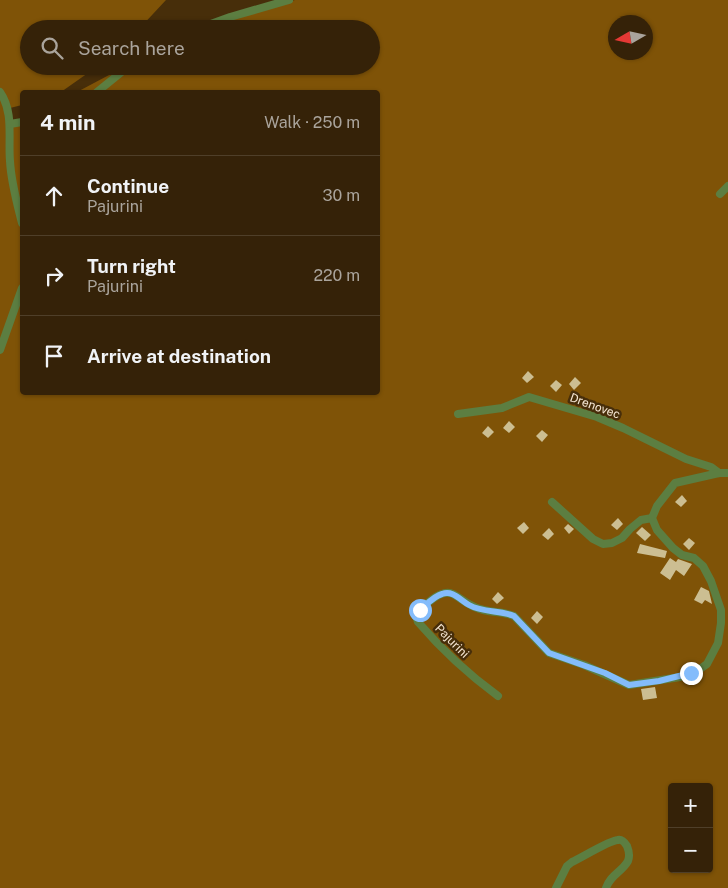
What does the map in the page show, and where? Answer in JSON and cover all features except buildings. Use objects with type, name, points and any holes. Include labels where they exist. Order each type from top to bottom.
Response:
[{"type":"street","points":[[222,20],[290,0]]},
{"type":"street","points":[[99,90],[118,75]]},
{"type":"street","points":[[0,92],[7,106],[10,124],[10,162],[15,198],[20,216]]},
{"type":"street","points":[[10,124],[20,122]]},
{"type":"street","points":[[720,194],[728,186]]},
{"type":"street","points":[[0,350],[20,294]]},
{"type":"street","name":"Drenovec","points":[[458,414],[502,408],[529,397],[597,417],[686,460],[711,467],[719,473]]},
{"type":"street","points":[[552,502],[593,539],[603,544],[612,543],[622,538],[641,520],[652,518],[657,506],[675,483],[719,473],[728,473]]},
{"type":"street","name":"Pajurini","points":[[652,518],[657,530],[673,548],[682,554],[694,558],[703,566],[711,581],[721,610],[728,622]]},
{"type":"street","name":"Pajurini","points":[[498,696],[447,654],[418,622],[416,616],[420,610],[441,594],[452,593],[470,606],[478,609],[514,616],[549,653],[598,670],[629,685],[680,677],[707,664],[718,643],[721,610]]},
{"type":"street","points":[[556,888],[567,866],[572,862],[617,840],[622,841],[626,843],[629,859],[624,867],[609,880],[606,888]]},
{"type":"shaded area","points":[[0,0],[166,0],[147,20],[20,20],[20,75],[85,75],[64,90],[20,90],[20,106],[10,108],[7,129],[20,122],[20,395],[380,395],[380,90],[81,90],[109,75],[380,75],[380,20],[215,20],[295,0],[728,0],[728,888],[0,888]]},
{"type":"route","points":[[420,610],[441,594],[452,593],[470,606],[478,609],[514,616],[549,653],[605,673],[629,685],[680,677],[691,673]]}]
